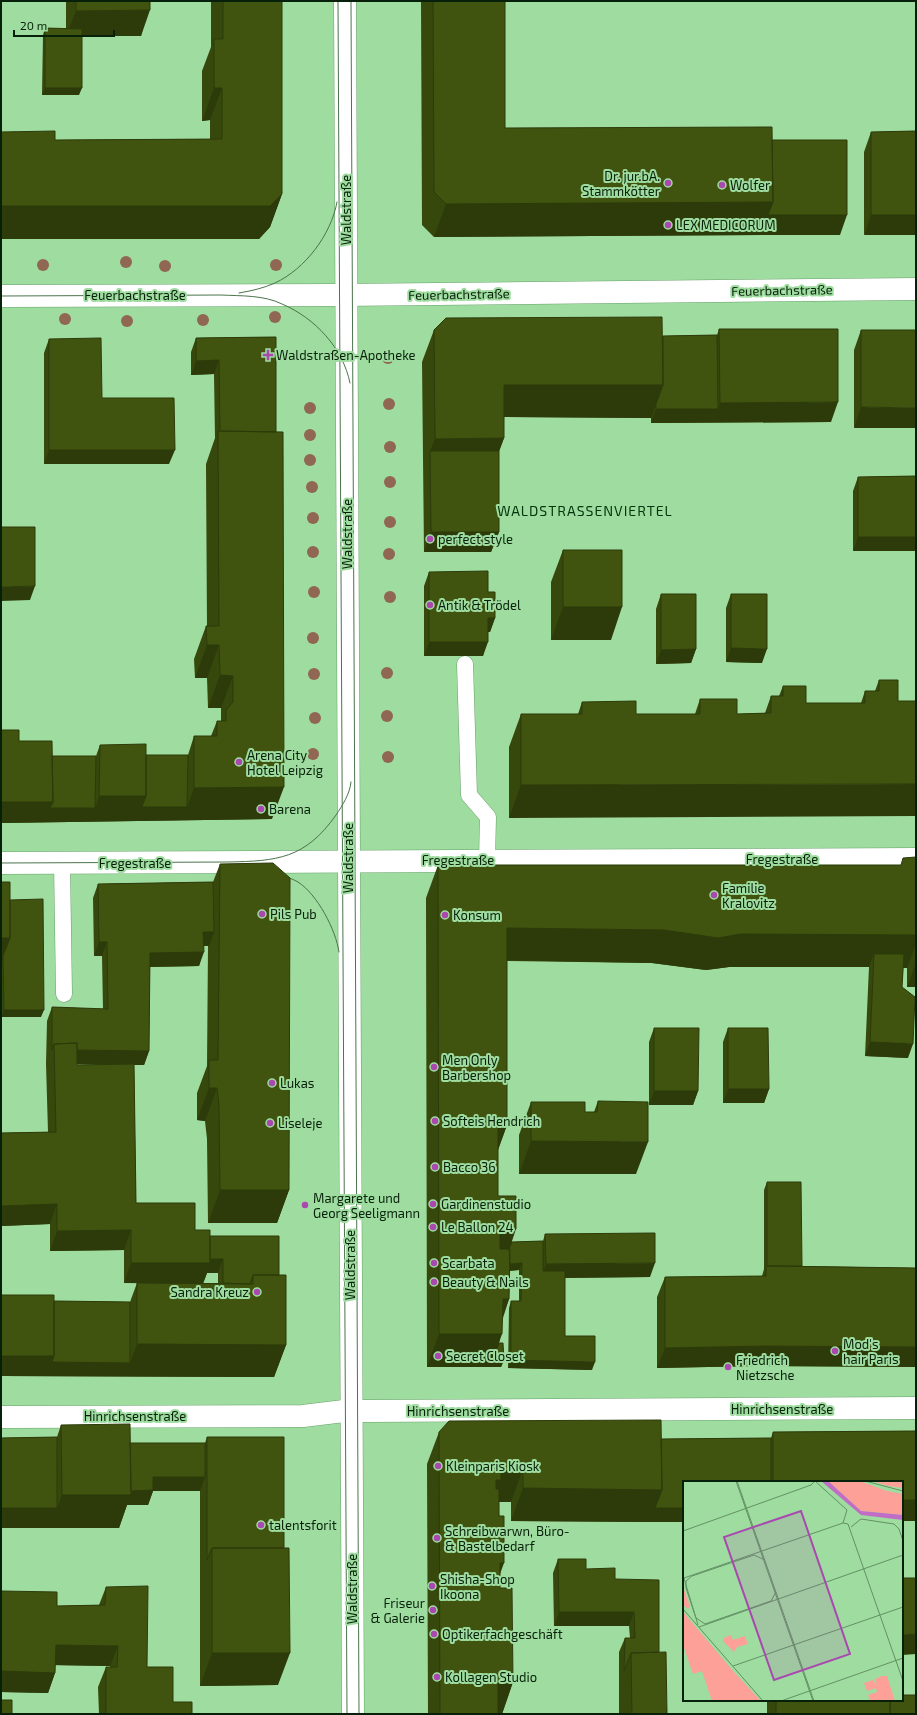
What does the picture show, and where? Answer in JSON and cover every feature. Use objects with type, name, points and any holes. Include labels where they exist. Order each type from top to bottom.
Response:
[{"type":"street","name":"Waldstraße","points":[[345,1],[353,1714]]},
{"type":"street","name":"Feuerbachstraße","points":[[1,296],[346,295],[916,289]]},
{"type":"street","name":"Fregestraße","points":[[1,863],[916,859]]},
{"type":"street","name":"Hinrichsenstraße","points":[[1,1416],[303,1416],[351,1411],[916,1408]]},
{"type":"lane","points":[[465,664],[468,796],[488,817],[487,860]]},
{"type":"lane","points":[[62,863],[64,994]]},
{"type":"building","points":[[76,1],[150,1],[150,10],[76,11]]},
{"type":"building","points":[[223,1],[282,1],[282,194],[270,206],[1,206],[1,132],[55,131],[55,140],[222,139],[222,88],[214,88],[214,39],[223,39]]},
{"type":"building","points":[[433,1],[505,1],[505,128],[772,127],[773,202],[446,204],[434,192]]},
{"type":"building","points":[[45,28],[82,29],[82,88],[45,88]]},
{"type":"building","points":[[916,131],[916,215],[871,215],[871,132]]},
{"type":"building","points":[[772,140],[847,140],[847,215],[768,215],[773,202]]},
{"type":"building","points":[[662,317],[663,385],[504,385],[504,438],[435,439],[434,330],[446,318]]},
{"type":"building","points":[[719,329],[838,329],[838,402],[720,403]]},
{"type":"building","points":[[861,330],[916,330],[916,408],[861,407]]},
{"type":"building","points":[[717,335],[718,409],[656,409],[656,404],[663,385],[663,336]]},
{"type":"building","points":[[276,337],[276,432],[220,431],[219,360],[196,361],[196,338]]},
{"type":"building","points":[[101,338],[102,398],[174,398],[175,450],[49,450],[49,339]]},
{"type":"building","points":[[218,431],[283,432],[284,787],[194,788],[194,736],[217,736],[217,721],[226,721],[226,710],[233,702],[233,676],[220,675],[219,645],[207,645],[206,626],[219,626]]},
{"type":"building","points":[[430,451],[499,451],[499,532],[431,532]]},
{"type":"building","points":[[916,476],[916,537],[858,537],[858,477]]},
{"type":"building","points":[[1,527],[35,527],[35,586],[1,587]]},
{"type":"building","points":[[563,550],[622,550],[622,607],[563,607]]},
{"type":"building","points":[[488,571],[488,592],[495,592],[495,618],[488,618],[488,642],[429,642],[429,572]]},
{"type":"building","points":[[661,594],[696,594],[696,649],[661,650]]},
{"type":"building","points":[[731,594],[767,594],[767,649],[731,648]]},
{"type":"building","points":[[879,680],[898,680],[898,701],[916,701],[916,784],[521,785],[521,714],[582,714],[582,702],[636,701],[636,714],[700,714],[700,699],[737,699],[737,714],[771,713],[771,696],[783,696],[783,686],[806,686],[806,703],[865,703],[865,691],[879,691]]},
{"type":"building","points":[[1,730],[19,730],[19,741],[52,741],[53,802],[1,802]]},
{"type":"building","points":[[146,744],[146,796],[99,796],[100,745]]},
{"type":"building","points":[[146,755],[188,755],[187,807],[142,807],[146,796]]},
{"type":"building","points":[[52,756],[96,756],[95,808],[50,808],[53,802]]},
{"type":"building","points":[[916,857],[916,935],[741,934],[718,938],[664,930],[507,928],[507,1125],[498,1125],[498,1196],[516,1196],[516,1229],[500,1229],[500,1249],[510,1249],[509,1299],[503,1299],[502,1334],[439,1334],[438,865],[901,865],[903,858]]},
{"type":"building","points":[[273,863],[290,878],[289,1190],[220,1190],[219,1106],[217,1088],[209,1088],[209,1060],[218,1060],[220,864]]},
{"type":"building","points":[[1,882],[10,882],[10,938],[1,938]]},
{"type":"building","points":[[213,882],[214,932],[203,932],[204,952],[150,953],[149,1051],[77,1050],[77,1043],[54,1044],[52,1050],[52,1007],[108,1009],[107,942],[99,942],[98,884]]},
{"type":"building","points":[[43,899],[44,1010],[4,1010],[3,956],[10,938],[10,900]]},
{"type":"building","points":[[874,954],[904,954],[902,987],[915,997],[913,1044],[870,1042]]},
{"type":"building","points":[[654,1028],[699,1028],[698,1091],[654,1091]]},
{"type":"building","points":[[728,1028],[768,1028],[769,1089],[728,1089]]},
{"type":"building","points":[[77,1043],[77,1065],[134,1064],[136,1203],[195,1203],[195,1230],[210,1230],[210,1263],[131,1263],[131,1230],[57,1231],[57,1204],[1,1206],[1,1133],[56,1132],[54,1044]]},
{"type":"building","points":[[598,1101],[648,1102],[648,1142],[531,1141],[531,1102],[585,1102],[585,1112],[597,1112]]},
{"type":"building","points":[[767,1182],[801,1182],[802,1266],[767,1266]]},
{"type":"building","points":[[655,1233],[655,1263],[546,1264],[545,1234]]},
{"type":"building","points":[[210,1236],[279,1236],[279,1275],[253,1275],[250,1284],[223,1283],[223,1259],[210,1259]]},
{"type":"building","points":[[543,1241],[543,1271],[565,1271],[565,1336],[595,1336],[595,1362],[511,1360],[511,1301],[521,1301],[522,1263],[510,1264],[509,1249],[512,1242]]},
{"type":"building","points":[[766,1266],[916,1268],[916,1347],[765,1346],[665,1348],[665,1277],[766,1276]]},
{"type":"building","points":[[253,1275],[286,1275],[286,1345],[137,1344],[137,1283],[253,1284]]},
{"type":"building","points":[[1,1295],[54,1295],[54,1356],[1,1356]]},
{"type":"building","points":[[54,1301],[130,1302],[130,1363],[52,1362],[54,1356]]},
{"type":"building","points":[[499,1343],[503,1343],[504,1360],[493,1360]]},
{"type":"building","points":[[661,1420],[662,1490],[523,1488],[523,1469],[501,1469],[501,1480],[496,1480],[496,1489],[499,1489],[499,1516],[504,1516],[504,1563],[500,1563],[500,1588],[512,1588],[513,1682],[498,1683],[498,1714],[440,1714],[439,1432],[449,1421]]},
{"type":"building","points":[[130,1424],[131,1495],[62,1495],[61,1425]]},
{"type":"building","points":[[916,1431],[916,1500],[903,1500],[903,1481],[773,1481],[773,1432]]},
{"type":"building","points":[[57,1437],[57,1508],[1,1508],[1,1438]]},
{"type":"building","points":[[207,1437],[284,1437],[284,1548],[212,1548],[207,1560]]},
{"type":"building","points":[[771,1438],[771,1481],[683,1481],[683,1508],[655,1508],[662,1490],[661,1439]]},
{"type":"building","points":[[130,1443],[205,1443],[205,1477],[153,1477],[153,1490],[131,1491]]},
{"type":"building","points":[[212,1548],[289,1548],[290,1653],[212,1653]]},
{"type":"building","points":[[558,1559],[586,1559],[586,1569],[615,1568],[615,1579],[659,1580],[659,1652],[631,1653],[624,1671],[625,1638],[635,1638],[634,1612],[559,1612]]},
{"type":"building","points":[[903,1578],[916,1578],[916,1634],[903,1635]]},
{"type":"building","points":[[148,1586],[147,1667],[173,1667],[173,1702],[192,1702],[192,1714],[106,1714],[106,1667],[117,1667],[118,1646],[56,1645],[55,1673],[1,1671],[1,1591],[57,1592],[57,1606],[105,1605],[106,1587]]},
{"type":"building","points":[[666,1652],[667,1714],[632,1714],[631,1653]]},
{"type":"building","points":[[903,1695],[916,1695],[916,1714],[890,1714],[890,1701],[903,1701]]},
{"type":"building","points":[[1,1700],[12,1700],[12,1714],[1,1714]]},
{"type":"building","points":[[776,1701],[890,1701],[890,1714],[776,1714]]},
{"type":"tram line","points":[[338,1],[347,1714]]},
{"type":"tram line","points":[[351,1],[359,1714]]},
{"type":"tram line","points":[[239,293],[271,285],[286,277],[306,260],[315,250],[329,227],[337,202]]},
{"type":"tram line","points":[[1,296],[221,295],[252,296],[268,299],[306,317],[326,336],[341,358],[350,383]]},
{"type":"tram line","points":[[1,863],[228,862],[261,860],[289,855],[313,841],[324,830],[343,804],[351,782]]},
{"type":"tram line","points":[[280,874],[298,882],[319,904],[330,923],[339,952]]},
{"type":"place","name":"Dr. jur.bA. Stammkötter","points":[[668,183]]},
{"type":"place","name":"Wolfer","points":[[722,185]]},
{"type":"place","name":"LEX MEDICORUM","points":[[668,225]]},
{"type":"place","name":"Waldstraßen-Apotheke","points":[[268,355]]},
{"type":"place","name":"perfect style","points":[[430,539]]},
{"type":"place","name":"Antik & Trödel","points":[[430,605]]},
{"type":"place","name":"Arena City Hotel Leipzig","points":[[239,762]]},
{"type":"place","name":"Barena","points":[[261,809]]},
{"type":"place","name":"Familie Kralovitz","points":[[714,895]]},
{"type":"place","name":"Pils Pub","points":[[262,914]]},
{"type":"place","name":"Konsum","points":[[445,915]]},
{"type":"place","name":"Men Only Barbershop","points":[[434,1067]]},
{"type":"place","name":"Lukas","points":[[272,1083]]},
{"type":"place","name":"Softeis Hendrich","points":[[435,1121]]},
{"type":"place","name":"Liseleje","points":[[270,1123]]},
{"type":"place","name":"Bacco 36","points":[[435,1167]]},
{"type":"place","name":"Gardinenstudio","points":[[433,1204]]},
{"type":"place","name":"Margarete und Georg Seeligmann","points":[[305,1205]]},
{"type":"place","name":"Le Ballon 24","points":[[433,1227]]},
{"type":"place","name":"Scarbata","points":[[434,1263]]},
{"type":"place","name":"Beauty & Nails","points":[[434,1282]]},
{"type":"place","name":"Sandra Kreuz","points":[[257,1292]]},
{"type":"place","name":"Mod's hair Paris","points":[[835,1351]]},
{"type":"place","name":"Secret Closet","points":[[438,1356]]},
{"type":"place","name":"Friedrich Nietzsche","points":[[728,1367]]},
{"type":"place","name":"Kleinparis Kiosk","points":[[438,1466]]},
{"type":"place","name":"talentsforit","points":[[261,1525]]},
{"type":"place","name":"Schreibwarwn, Büro- & Bastelbedarf","points":[[437,1538]]},
{"type":"place","name":"Shisha-Shop Ikoona","points":[[432,1586]]},
{"type":"place","name":"Friseur & Galerie","points":[[433,1610]]},
{"type":"place","name":"Optikerfachgeschäft","points":[[434,1634]]},
{"type":"place","name":"Kollagen Studio","points":[[437,1677]]},
{"type":"district","name":"WALDSTRASSENVIERTEL","points":[[585,511]]}]
